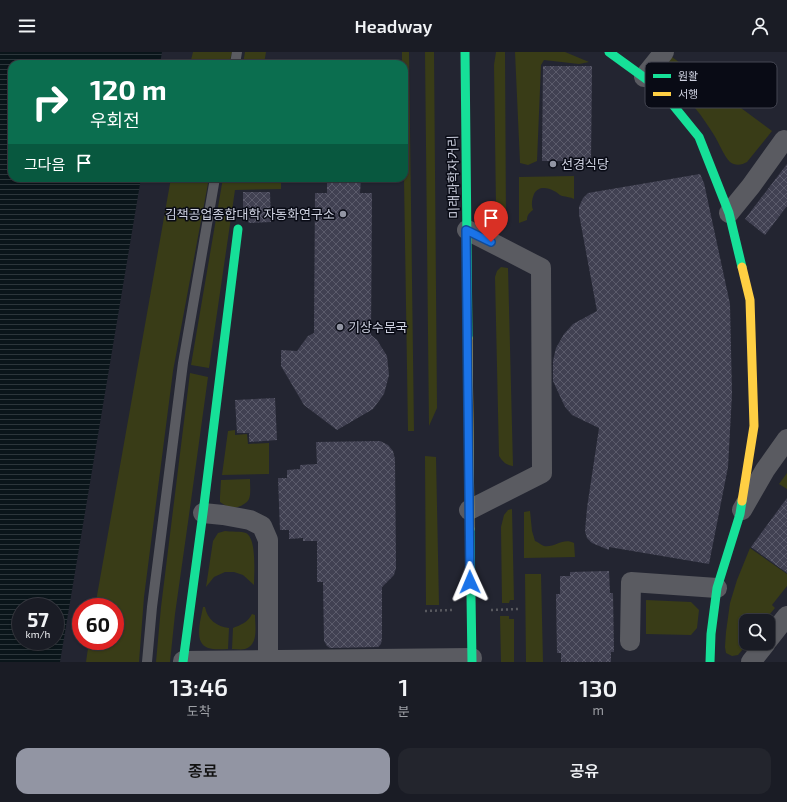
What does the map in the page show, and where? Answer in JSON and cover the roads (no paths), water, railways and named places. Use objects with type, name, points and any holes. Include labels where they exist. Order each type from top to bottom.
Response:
[{"type":"street","name":"미래과학자거리","points":[[465,52],[469,510],[472,660]]},
{"type":"street","points":[[609,52],[644,78]]},
{"type":"street","points":[[656,62],[664,52]]},
{"type":"street","points":[[675,108],[699,137],[729,213],[750,300],[754,426],[740,514],[717,588],[711,634],[710,662]]},
{"type":"street","points":[[729,213],[751,186],[784,140]]},
{"type":"street","points":[[238,229],[183,662],[268,660],[472,660]]},
{"type":"street","points":[[466,230],[541,268],[542,474],[469,510]]},
{"type":"street","points":[[740,514],[765,470],[787,439]]},
{"type":"street","points":[[203,513],[250,520],[262,526],[268,540],[268,660]]},
{"type":"street","points":[[630,641],[631,582],[717,588]]},
{"type":"street","points":[[775,631],[787,616]]},
{"type":"street","points":[[751,662],[760,650]]},
{"type":"lane","points":[[148,662],[153,599],[183,363],[214,182]]},
{"type":"place","name":"선경식당","points":[[553,164]]},
{"type":"place","name":"김책공업종합대학 자동화연구소","points":[[343,214]]},
{"type":"place","name":"기상수문국","points":[[340,327]]}]
